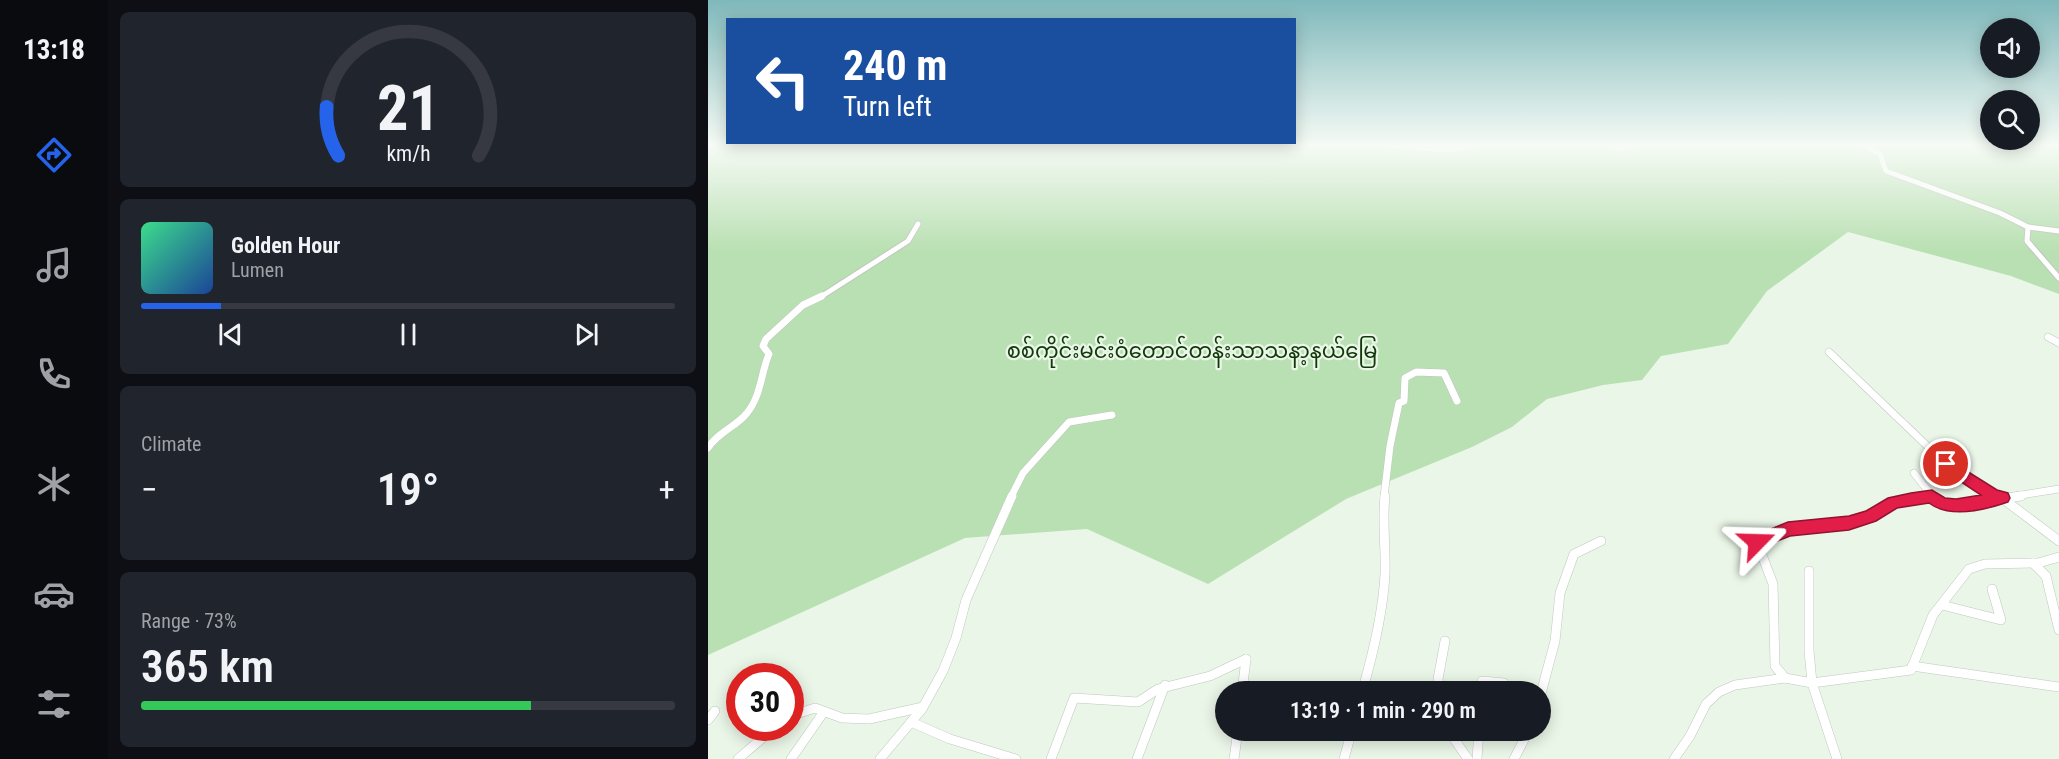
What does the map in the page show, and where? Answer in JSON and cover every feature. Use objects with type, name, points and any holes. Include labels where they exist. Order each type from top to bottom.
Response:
[{"type":"street","points":[[1912,180],[2000,213],[2028,228],[2059,231]]},
{"type":"street","points":[[708,448],[719,434],[748,412],[756,398],[769,354],[763,346],[766,339],[803,305],[827,294],[908,241],[918,224]]},
{"type":"street","points":[[2028,228],[2027,241],[2059,278]]},
{"type":"street","points":[[2048,337],[2059,343]]},
{"type":"street","points":[[1829,352],[1946,464],[1993,495],[2002,498],[2059,541]]},
{"type":"street","points":[[1365,681],[1375,646],[1385,574],[1382,520],[1390,446],[1399,403],[1404,402],[1405,378],[1416,372],[1444,373],[1457,401]]},
{"type":"street","points":[[880,759],[922,707],[943,671],[956,638],[966,600],[1023,473],[1069,423],[1112,415]]},
{"type":"street","points":[[1914,473],[1941,504],[1956,506],[2002,498],[2035,496],[2059,489]]},
{"type":"street","points":[[1785,678],[1775,666],[1773,584],[1757,542],[1788,529],[1849,523],[1870,516],[1894,503],[1932,496]]},
{"type":"street","points":[[1544,681],[1555,640],[1560,593],[1574,554],[1600,542]]},
{"type":"street","points":[[1674,759],[1690,736],[1706,704],[1719,692],[1735,685],[1785,678],[1812,683],[1911,670],[1933,615],[1969,569],[1985,564],[2033,563],[2059,557]]},
{"type":"street","points":[[2033,563],[2046,576],[2059,630]]},
{"type":"street","points":[[1809,571],[1809,651],[1812,683],[1837,759]]},
{"type":"street","points":[[1942,605],[2001,620],[1992,589]]},
{"type":"street","points":[[1438,681],[1445,641]]},
{"type":"street","points":[[1051,759],[1074,698],[1138,702],[1149,692],[1165,685],[1221,672],[1246,658],[1243,681]]},
{"type":"street","points":[[1912,666],[2059,687]]},
{"type":"street","points":[[1137,759],[1165,685]]},
{"type":"street","points":[[804,710],[815,708],[823,713],[868,721],[922,707]]},
{"type":"street","points":[[708,720],[715,711]]},
{"type":"street","points":[[791,759],[823,713]]},
{"type":"street","points":[[911,722],[950,739],[1016,759]]},
{"type":"street","points":[[738,759],[759,741]]},
{"type":"street","points":[[1234,759],[1236,741]]},
{"type":"street","points":[[1344,759],[1349,741]]},
{"type":"street","points":[[1456,741],[1468,759]]},
{"type":"street","points":[[1477,759],[1478,741]]},
{"type":"street","points":[[1514,759],[1523,741]]},
{"type":"green space","name":"စစ်ကိုင်းမင်းဝံတောင်တန်းသာသနာ့နယ်မြေ","points":[[708,180],[2059,180],[2059,294],[2011,276],[1848,232],[1767,291],[1728,344],[1661,356],[1642,380],[1603,385],[1547,399],[1512,427],[1472,447],[1346,499],[1208,584],[1087,529],[965,538],[708,655]]},
{"type":"route","points":[[1757,542],[1788,529],[1849,523],[1870,516],[1894,503],[1911,499],[1932,496],[1941,504],[1956,506],[2002,498],[1993,495],[1946,464]]}]
